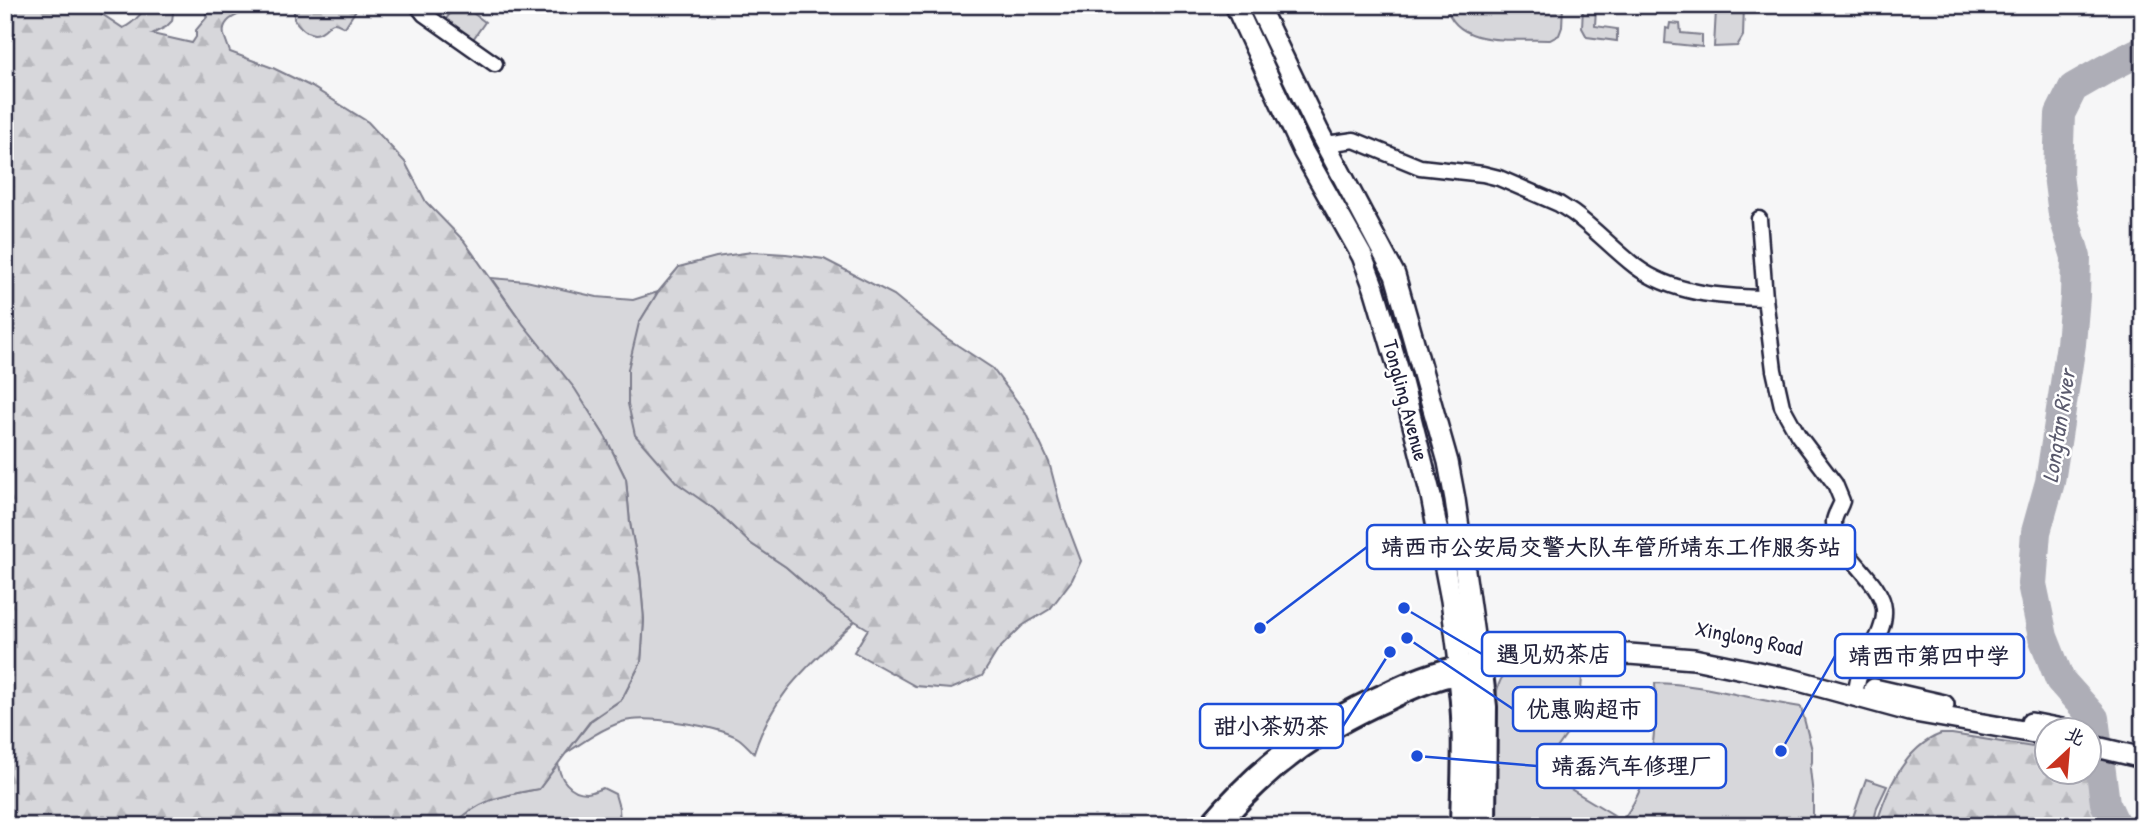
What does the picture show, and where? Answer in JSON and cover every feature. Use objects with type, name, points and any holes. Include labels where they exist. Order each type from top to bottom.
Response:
[{"type":"highway","points":[[1198,826],[1234,785],[1286,736],[1338,704],[1468,659]]},
{"type":"highway","points":[[1213,826],[1259,777],[1304,740],[1345,716],[1468,659]]},
{"type":"highway","name":"Tongling Avenue","points":[[1464,826],[1468,659]]},
{"type":"highway","name":"Tongling Avenue","points":[[1468,659],[1483,707],[1482,826]]},
{"type":"main road","name":"Tongling Avenue","points":[[1235,5],[1303,151],[1362,256],[1374,288],[1401,378],[1431,496],[1468,659]]},
{"type":"main road","name":"Tongling Avenue","points":[[1258,5],[1326,144],[1381,244],[1407,312],[1448,462],[1457,512],[1468,659]]},
{"type":"main road","name":"Xinglong Road","points":[[1468,659],[1517,645],[1657,645],[1754,660],[2032,726]]},
{"type":"main road","name":"Xinglong Road","points":[[1468,659],[1594,654],[1694,659],[1792,679],[1909,711],[2032,728]]},
{"type":"main road","points":[[2102,737],[2143,747]]},
{"type":"main road","points":[[2102,748],[2143,758]]},
{"type":"street","points":[[417,5],[424,14],[495,64]]},
{"type":"street","points":[[1326,144],[1354,140],[1420,167],[1499,178],[1559,204],[1573,213],[1648,275],[1699,293],[1765,298]]},
{"type":"street","points":[[1759,219],[1765,298],[1782,406],[1798,435],[1835,484],[1842,501],[1834,519],[1839,538],[1878,592],[1884,605],[1883,621],[1857,685]]},
{"type":"green space","points":[[5,5],[88,5],[123,28],[146,9],[169,5],[173,13],[172,21],[152,34],[192,43],[196,30],[207,17],[203,5],[261,5],[226,23],[224,35],[230,52],[273,68],[312,87],[368,122],[405,162],[426,202],[464,241],[523,324],[575,389],[606,438],[626,479],[644,620],[641,662],[622,699],[591,720],[539,789],[482,804],[452,826],[5,826]]},
{"type":"green space","points":[[299,5],[359,5],[345,27],[333,23],[320,33],[311,34],[303,30],[294,19],[294,11]]},
{"type":"green space","points":[[456,5],[462,5],[485,22],[471,42],[444,22]]},
{"type":"green space","points":[[1446,5],[1563,5],[1562,27],[1559,35],[1550,40],[1489,38],[1462,29],[1452,19]]},
{"type":"green space","points":[[1707,5],[1744,5],[1743,36],[1737,46],[1714,47],[1716,10]]},
{"type":"green space","points":[[1583,7],[1596,8],[1595,26],[1617,29],[1617,41],[1587,37],[1582,28]]},
{"type":"green space","points":[[1670,23],[1680,24],[1681,33],[1702,35],[1702,47],[1665,43],[1666,28],[1669,29]]},
{"type":"green space","points":[[752,252],[824,259],[894,295],[945,337],[992,368],[1026,413],[1049,462],[1061,508],[1081,561],[1072,580],[1050,609],[1022,626],[998,650],[982,676],[951,689],[915,686],[854,652],[868,629],[832,607],[786,567],[750,543],[714,509],[677,483],[635,435],[628,404],[628,369],[639,323],[658,292],[679,267],[716,257]]},
{"type":"green space","points":[[491,278],[526,281],[597,297],[633,300],[658,292],[639,323],[714,509],[750,543],[786,567],[832,607],[855,621],[795,680],[772,713],[754,753],[740,740],[714,729],[646,719],[614,725],[565,754],[592,720],[622,699],[641,662],[644,620],[626,479],[606,438],[575,390]]},
{"type":"green space","points":[[1559,664],[1583,668],[1579,710],[1572,727],[1555,751],[1559,757],[1566,758],[1565,779],[1569,788],[1614,815],[1596,819],[1592,826],[1494,826],[1494,716],[1501,679],[1507,672],[1518,667]]},
{"type":"green space","points":[[1655,683],[1692,686],[1801,707],[1812,750],[1810,768],[1813,826],[1618,826],[1638,794],[1650,758],[1655,721]]},
{"type":"green space","points":[[1941,734],[1952,734],[2032,747],[2032,786],[2090,786],[2091,800],[2099,826],[1876,826],[1891,785],[1907,760],[1928,740]]},
{"type":"green space","points":[[558,763],[563,779],[575,790],[587,793],[603,788],[615,794],[620,823],[613,826],[452,826],[482,804],[539,789]]},
{"type":"green space","points":[[1866,779],[1887,786],[1877,807],[1873,826],[1850,826]]},
{"type":"waterway","name":"Longtan River","points":[[2116,826],[2105,803],[2094,718],[2060,680],[2043,637],[2032,584],[2036,532],[2050,482],[2071,344],[2075,296],[2076,257],[2063,214],[2058,175],[2060,114],[2073,88],[2143,50]]},
{"type":"place","name":"遇见奶茶店","points":[[1404,608]]},
{"type":"place","name":"靖西市公安局交警大队车管所靖东工作服务站","points":[[1260,628]]},
{"type":"place","name":"优惠购超市","points":[[1407,638]]},
{"type":"place","name":"甜小茶奶茶","points":[[1390,652]]},
{"type":"place","name":"靖西市第四中学","points":[[1781,751]]},
{"type":"place","name":"靖磊汽车修理厂","points":[[1417,756]]}]
